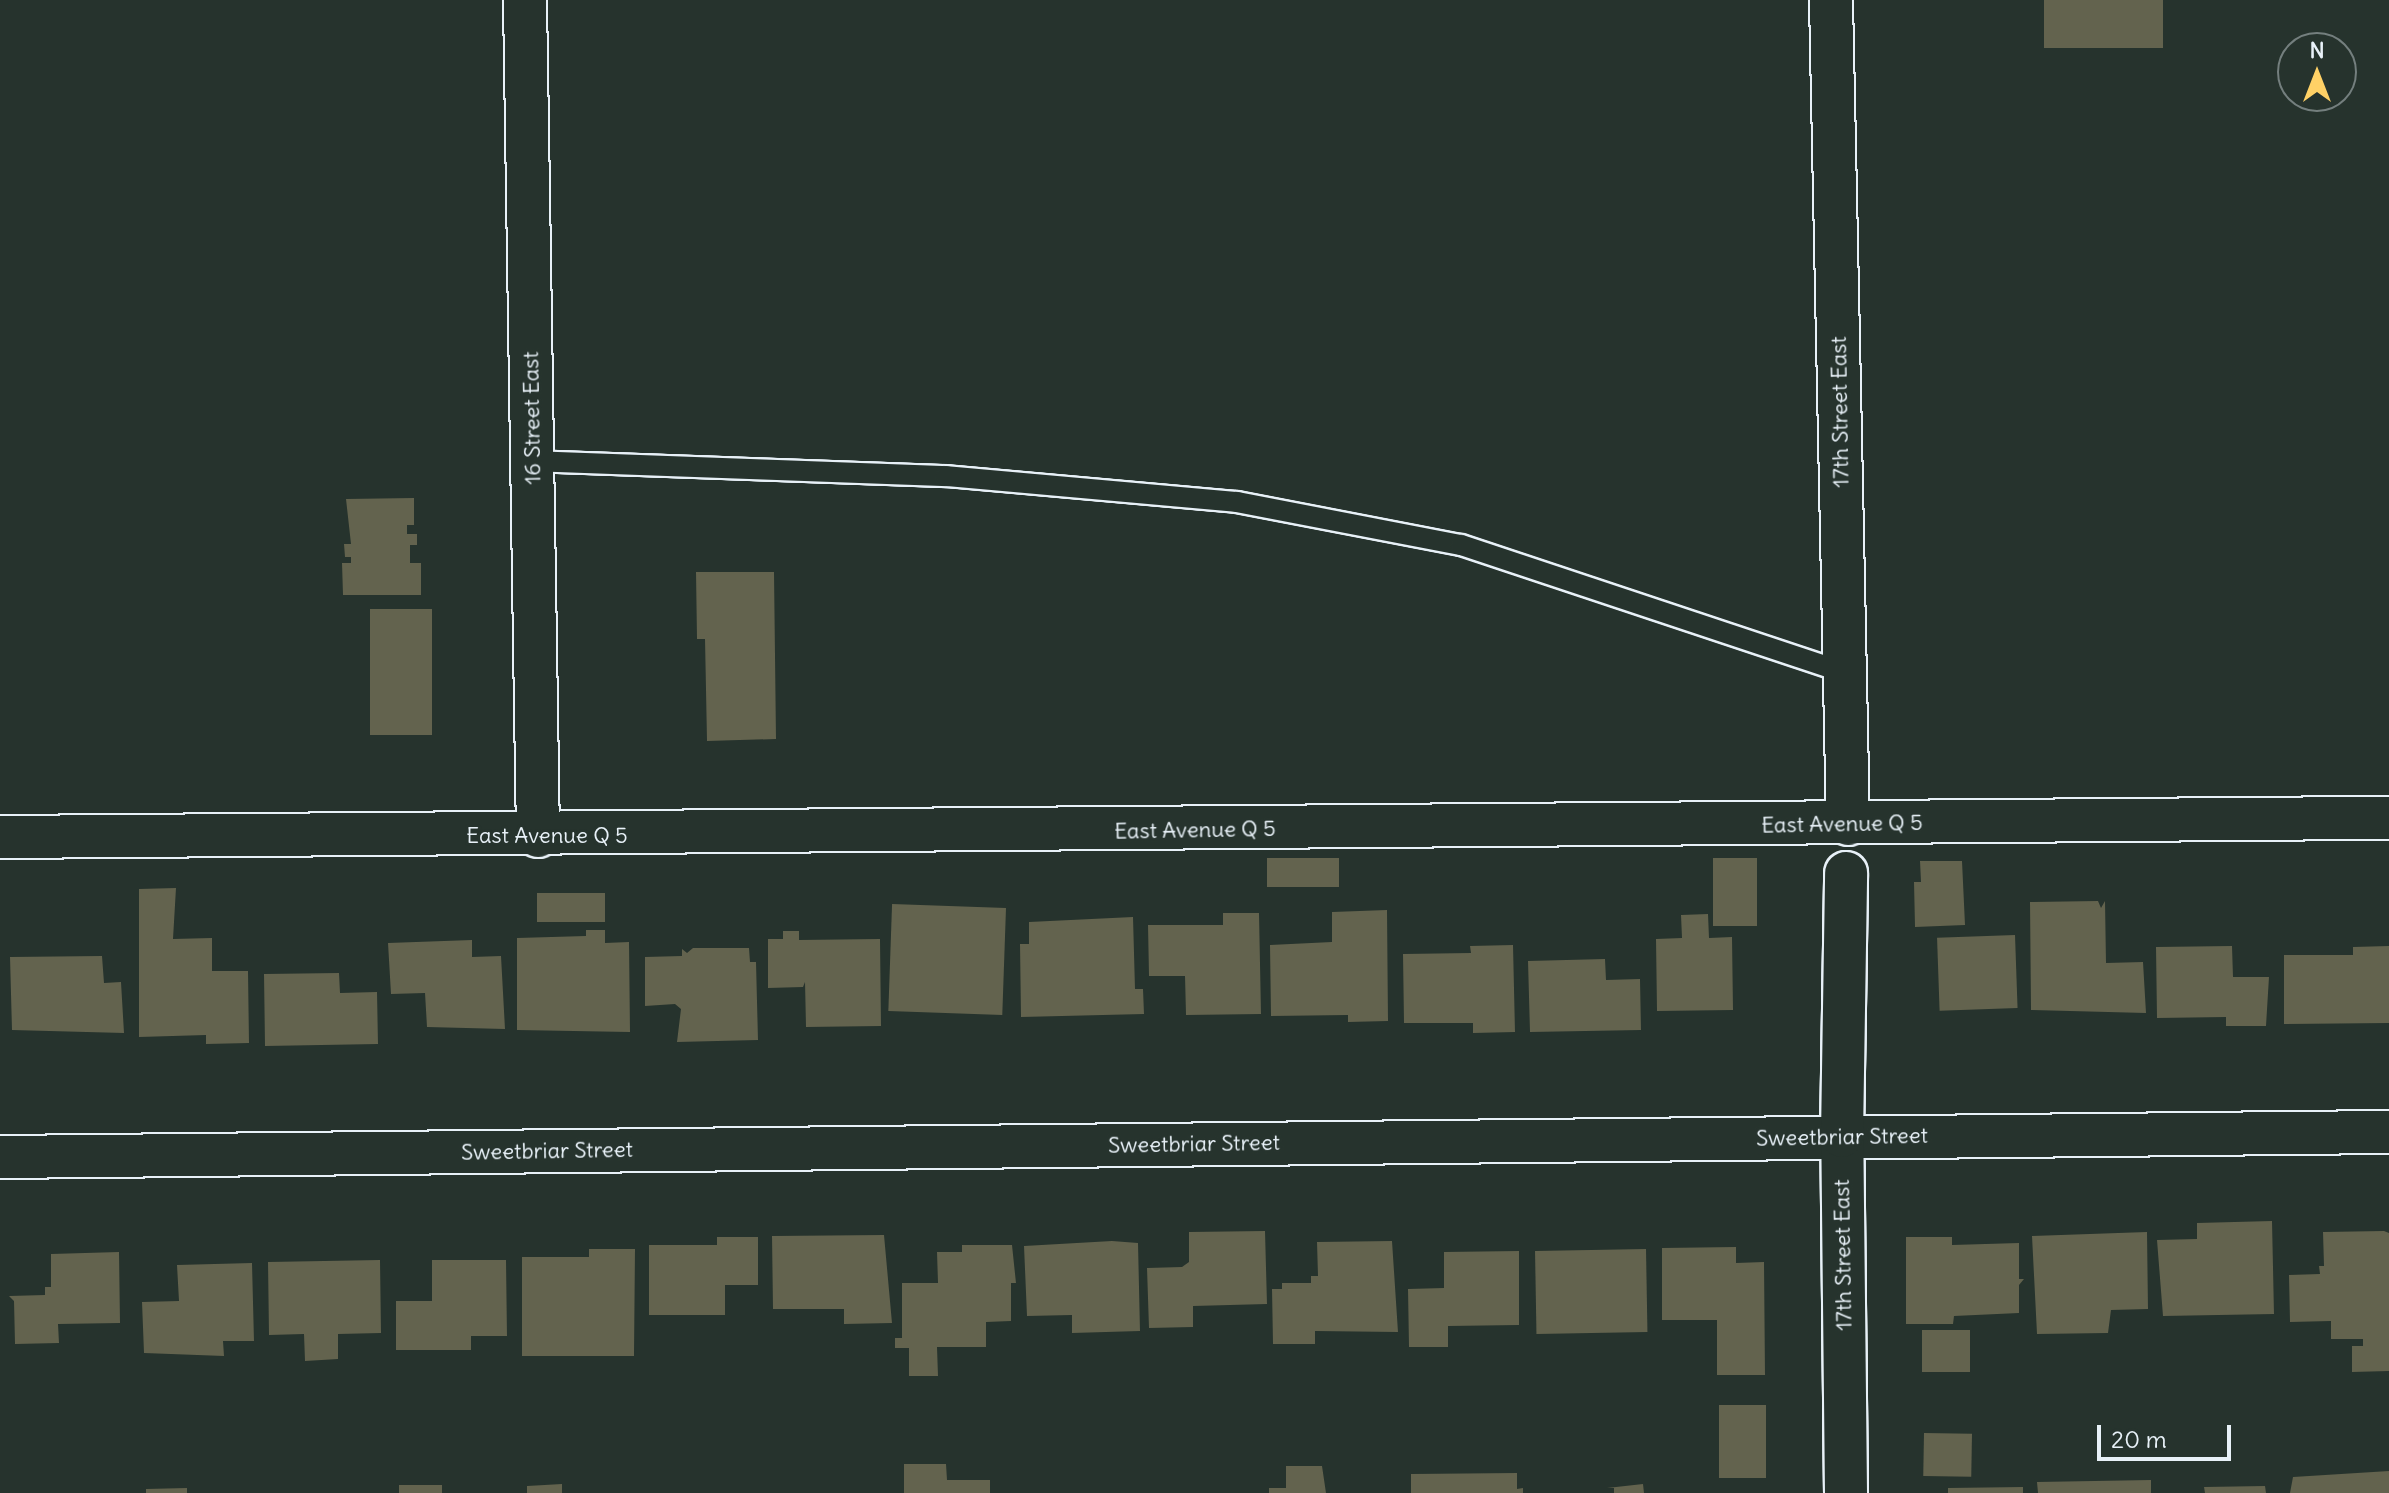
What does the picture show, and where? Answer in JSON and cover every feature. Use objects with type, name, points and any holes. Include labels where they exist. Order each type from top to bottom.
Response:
[{"type":"street","name":"16 Street East","points":[[525,0],[538,836]]},
{"type":"street","name":"17th Street East","points":[[1831,0],[1848,824]]},
{"type":"street","name":"East Avenue Q 5","points":[[0,837],[538,836],[2389,818]]},
{"type":"street","name":"17th Street East","points":[[1846,873],[1842,1136],[1846,1493]]},
{"type":"street","name":"Sweetbriar Street","points":[[0,1157],[2389,1132]]},
{"type":"lane","points":[[533,461],[946,476],[1237,502],[1461,545],[1846,673]]},
{"type":"building","points":[[2044,0],[2163,0],[2163,48],[2044,48]]},
{"type":"building","points":[[414,498],[414,525],[407,525],[407,534],[417,534],[417,545],[410,545],[410,563],[421,563],[421,595],[343,595],[342,563],[351,563],[351,557],[345,557],[344,544],[351,544],[346,499]]},
{"type":"building","points":[[696,572],[774,572],[776,739],[707,741],[705,639],[697,639]]},
{"type":"building","points":[[370,609],[432,609],[432,735],[370,735]]},
{"type":"building","points":[[1267,858],[1339,858],[1339,887],[1267,887]]},
{"type":"building","points":[[1713,858],[1757,858],[1757,926],[1713,926]]},
{"type":"building","points":[[1920,861],[1962,861],[1965,925],[1915,927],[1914,882],[1921,882]]},
{"type":"building","points":[[176,888],[173,939],[212,938],[212,971],[248,971],[249,1043],[206,1044],[206,1035],[139,1037],[139,889]]},
{"type":"building","points":[[537,893],[605,893],[605,922],[537,922]]},
{"type":"building","points":[[2098,901],[2101,908],[2105,901],[2106,963],[2143,962],[2146,1013],[2031,1010],[2030,902]]},
{"type":"building","points":[[892,904],[1006,908],[1002,1015],[888,1011]]},
{"type":"building","points":[[1387,910],[1388,1021],[1348,1022],[1348,1015],[1271,1016],[1270,945],[1332,942],[1332,912]]},
{"type":"building","points":[[1223,913],[1259,913],[1261,1014],[1186,1015],[1185,976],[1149,976],[1148,925],[1223,925]]},
{"type":"building","points":[[1708,914],[1709,938],[1732,937],[1733,1010],[1657,1011],[1656,939],[1682,938],[1681,915]]},
{"type":"building","points":[[1133,917],[1135,989],[1143,989],[1144,1014],[1021,1017],[1020,944],[1029,944],[1029,922]]},
{"type":"building","points":[[586,930],[605,930],[605,943],[629,942],[630,1032],[517,1030],[517,938],[586,936]]},
{"type":"building","points":[[783,931],[799,931],[799,940],[880,939],[881,1026],[806,1027],[805,982],[803,987],[768,988],[768,939],[783,939]]},
{"type":"building","points":[[2015,935],[2018,1008],[1940,1011],[1937,938]]},
{"type":"building","points":[[472,940],[472,957],[501,956],[505,1029],[427,1027],[425,993],[391,994],[388,943]]},
{"type":"building","points":[[1513,945],[1515,1032],[1473,1033],[1473,1023],[1404,1023],[1403,954],[1471,953],[1470,946]]},
{"type":"building","points":[[2232,946],[2233,977],[2269,977],[2266,1026],[2226,1026],[2226,1017],[2157,1018],[2156,947]]},
{"type":"building","points":[[2389,946],[2389,1023],[2284,1024],[2284,955],[2353,955],[2353,947]]},
{"type":"building","points":[[693,948],[749,948],[750,962],[756,962],[758,1040],[677,1042],[681,1009],[675,1004],[645,1006],[645,957],[682,956],[682,949],[687,953]]},
{"type":"building","points":[[102,956],[104,983],[121,982],[124,1033],[12,1030],[10,957]]},
{"type":"building","points":[[1605,959],[1606,980],[1640,979],[1641,1030],[1530,1032],[1528,961]]},
{"type":"building","points":[[339,973],[340,993],[377,992],[378,1044],[265,1046],[264,974]]},
{"type":"building","points":[[2272,1221],[2274,1314],[2163,1316],[2157,1240],[2197,1239],[2197,1223]]},
{"type":"building","points":[[1265,1231],[1267,1304],[1193,1306],[1193,1327],[1149,1328],[1147,1268],[1182,1267],[1189,1262],[1189,1232]]},
{"type":"building","points":[[2147,1232],[2148,1309],[2111,1310],[2108,1333],[2037,1334],[2032,1236]]},
{"type":"building","points":[[2323,1232],[2389,1233],[2389,1371],[2352,1372],[2352,1346],[2363,1346],[2363,1339],[2331,1339],[2331,1321],[2290,1322],[2289,1275],[2320,1274],[2319,1266],[2324,1266]]},
{"type":"building","points":[[884,1235],[892,1323],[844,1324],[844,1309],[773,1309],[772,1236]]},
{"type":"building","points":[[717,1237],[758,1237],[758,1285],[725,1285],[725,1315],[649,1315],[649,1245],[717,1245]]},
{"type":"building","points":[[1906,1237],[1952,1237],[1952,1245],[2019,1243],[2019,1279],[2024,1279],[2019,1285],[2019,1313],[1954,1316],[1953,1324],[1906,1324]]},
{"type":"building","points":[[1112,1241],[1138,1243],[1140,1331],[1072,1333],[1072,1315],[1027,1316],[1024,1246]]},
{"type":"building","points":[[1392,1241],[1398,1332],[1315,1331],[1315,1344],[1273,1344],[1272,1289],[1282,1289],[1282,1283],[1311,1283],[1311,1276],[1318,1276],[1317,1242]]},
{"type":"building","points":[[962,1245],[1012,1245],[1016,1283],[1011,1283],[1011,1321],[986,1322],[986,1347],[937,1347],[938,1376],[909,1376],[909,1348],[895,1348],[895,1338],[902,1338],[902,1283],[938,1283],[937,1252],[962,1252]]},
{"type":"building","points":[[1736,1247],[1736,1263],[1764,1262],[1765,1375],[1717,1375],[1717,1320],[1662,1320],[1662,1248]]},
{"type":"building","points":[[589,1249],[635,1249],[634,1356],[522,1356],[522,1257],[589,1257]]},
{"type":"building","points":[[1646,1249],[1647,1332],[1536,1334],[1535,1251]]},
{"type":"building","points":[[1519,1251],[1519,1325],[1448,1326],[1448,1347],[1409,1347],[1408,1289],[1444,1288],[1444,1252]]},
{"type":"building","points":[[119,1252],[120,1323],[58,1324],[59,1343],[15,1344],[14,1301],[9,1296],[45,1295],[45,1287],[51,1287],[51,1254]]},
{"type":"building","points":[[380,1260],[381,1333],[338,1334],[338,1359],[305,1361],[304,1334],[269,1335],[268,1262]]},
{"type":"building","points":[[432,1260],[506,1260],[507,1336],[471,1336],[471,1350],[396,1350],[396,1301],[432,1301]]},
{"type":"building","points":[[252,1263],[254,1341],[223,1341],[224,1356],[144,1353],[142,1302],[179,1301],[177,1265]]},
{"type":"building","points":[[1922,1330],[1970,1330],[1970,1372],[1922,1372]]},
{"type":"building","points":[[1719,1405],[1766,1405],[1766,1478],[1719,1478]]},
{"type":"building","points":[[1924,1433],[1972,1434],[1971,1477],[1923,1476]]},
{"type":"building","points":[[904,1464],[946,1464],[947,1480],[990,1480],[990,1493],[904,1493]]},
{"type":"building","points":[[1286,1466],[1322,1466],[1326,1493],[1269,1493],[1269,1488],[1286,1488]]},
{"type":"building","points":[[2389,1471],[2389,1493],[2290,1493],[2293,1477]]},
{"type":"building","points":[[1517,1473],[1517,1489],[1523,1488],[1523,1493],[1411,1493],[1411,1474]]},
{"type":"building","points":[[2151,1480],[2151,1493],[2038,1493],[2037,1482]]},
{"type":"building","points":[[562,1484],[562,1493],[527,1493],[527,1486]]},
{"type":"building","points":[[1643,1484],[1644,1493],[1614,1493],[1614,1488],[1607,1488]]},
{"type":"building","points":[[399,1485],[442,1485],[442,1493],[399,1493]]},
{"type":"building","points":[[2265,1486],[2266,1493],[2205,1493],[2204,1487]]},
{"type":"building","points":[[2023,1487],[2023,1493],[1948,1493],[1948,1488]]},
{"type":"building","points":[[187,1488],[187,1493],[146,1493],[146,1489]]}]
